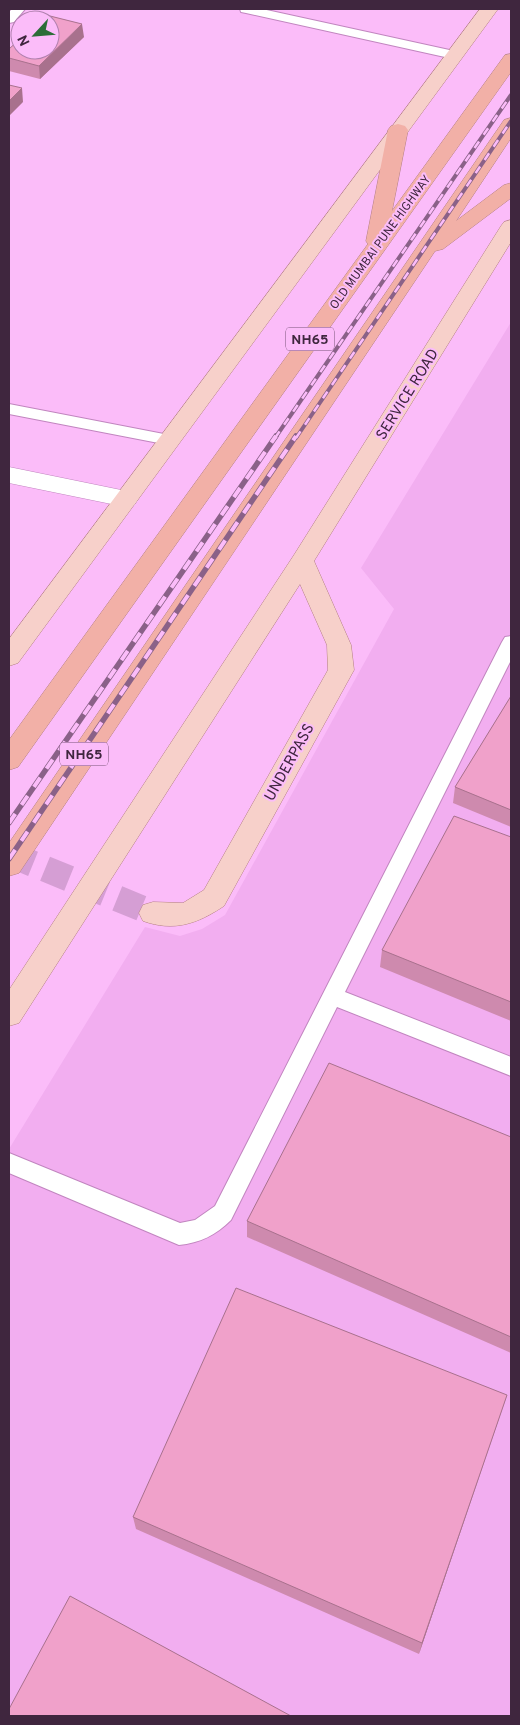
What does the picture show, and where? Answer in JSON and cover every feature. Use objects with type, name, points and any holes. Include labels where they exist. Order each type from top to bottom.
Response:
[{"type":"highway","name":"OLD MUMBAI PUNE HIGHWAY","points":[[9,760],[511,59]]},
{"type":"highway","name":"NH65","points":[[9,864],[511,124]]},
{"type":"highway","points":[[374,250],[398,130]]},
{"type":"highway","points":[[418,259],[511,189]]},
{"type":"main road","points":[[9,657],[489,9]]},
{"type":"main road","name":"SERVICE ROAD","points":[[9,1014],[302,561],[511,226]]},
{"type":"main road","name":"UNDERPASS","points":[[153,913],[174,917],[194,912],[214,898],[340,670],[339,645],[302,561]]},
{"type":"street","points":[[9,475],[126,499]]},
{"type":"lane","points":[[9,19],[19,9]]},
{"type":"lane","points":[[246,9],[454,55]]},
{"type":"lane","points":[[9,409],[169,440]]},
{"type":"lane","points":[[9,1163],[179,1234],[193,1233],[211,1225],[223,1213],[511,642]]},
{"type":"lane","points":[[332,996],[511,1067]]},
{"type":"shaded area","points":[[511,322],[511,1716],[9,1716],[9,1149],[145,927],[180,936],[202,929],[225,915],[394,609],[361,568]]},
{"type":"building","points":[[60,18],[82,24],[60,45]]},
{"type":"building","points":[[16,60],[45,60],[39,66]]},
{"type":"building","points":[[9,85],[22,88],[9,101]]},
{"type":"building","points":[[511,696],[511,810],[455,787]]},
{"type":"building","points":[[454,816],[511,837],[511,1002],[382,950]]},
{"type":"building","points":[[329,1063],[511,1137],[511,1337],[247,1221]]},
{"type":"building","points":[[236,1288],[507,1395],[422,1643],[133,1517]]},
{"type":"building","points":[[70,1596],[291,1716],[9,1716],[9,1709]]},
{"type":"tunnel","points":[[9,854],[153,913]]},
{"type":"railway","points":[[275,438],[511,95]]},
{"type":"railway","points":[[296,438],[511,121]]},
{"type":"railway","points":[[9,823],[276,436]]},
{"type":"railway","points":[[9,859],[296,436]]}]
